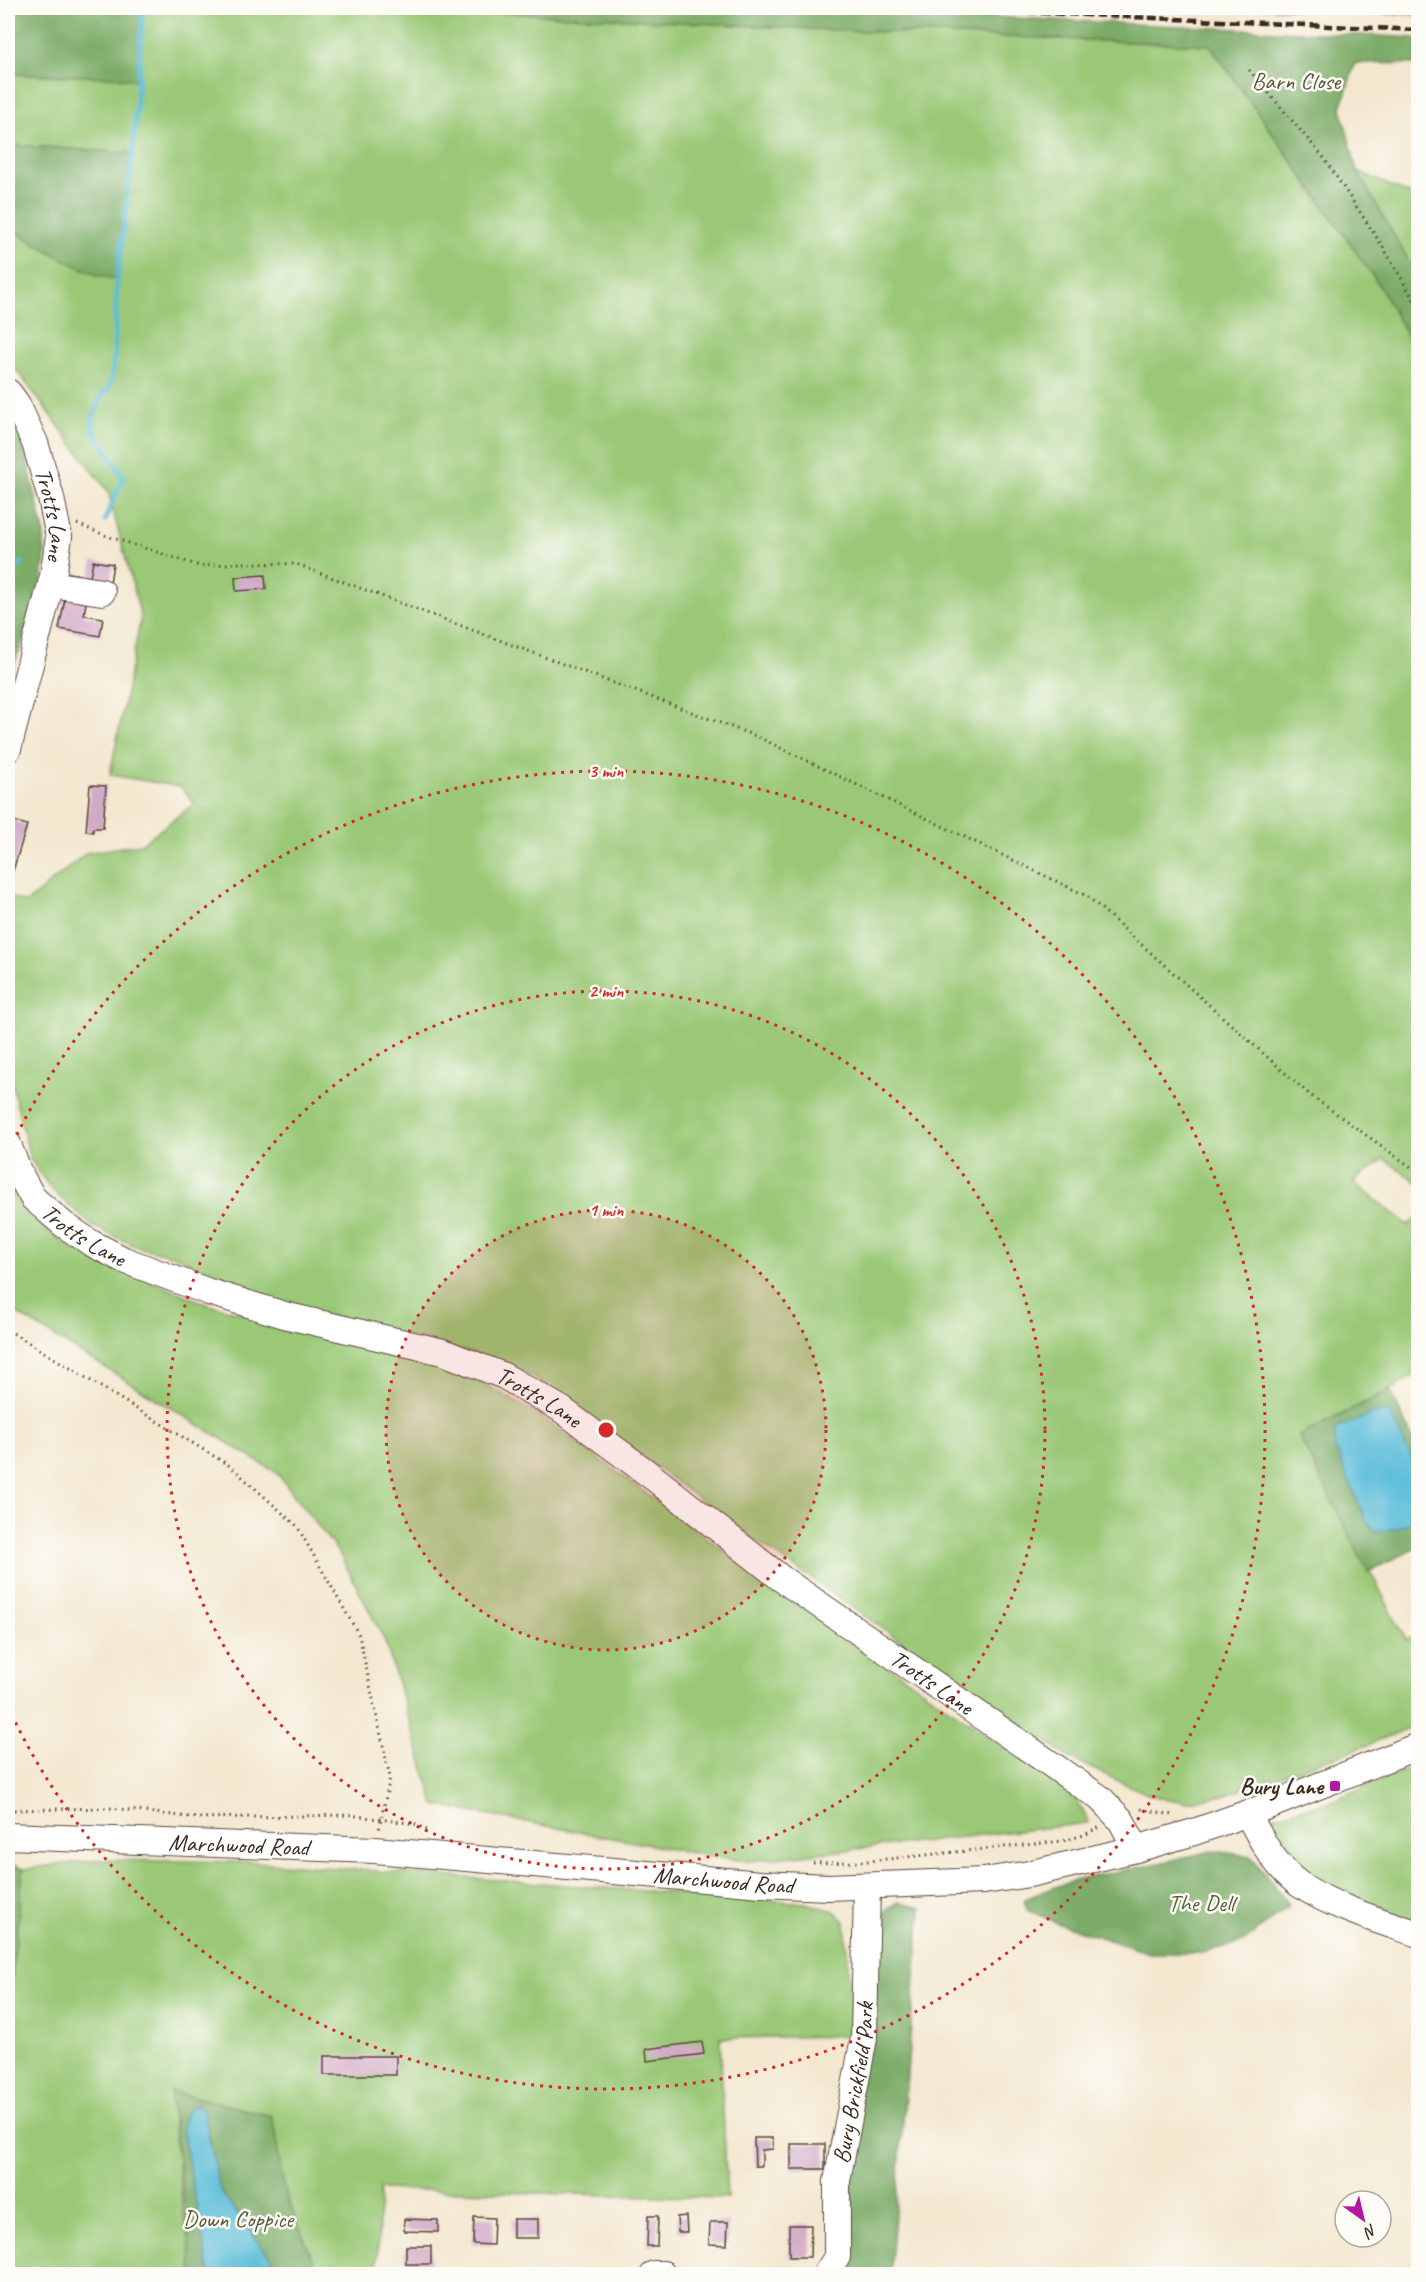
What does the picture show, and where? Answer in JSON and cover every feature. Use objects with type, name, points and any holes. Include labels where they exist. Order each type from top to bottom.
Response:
[{"type":"street","name":"Trotts Lane","points":[[8,392],[17,404],[35,443],[58,537],[51,584],[8,748]]},
{"type":"street","points":[[51,584],[102,592]]},
{"type":"street","name":"Trotts Lane","points":[[8,1144],[18,1171],[33,1198],[63,1224],[91,1243],[124,1260],[209,1292],[288,1316],[443,1352],[504,1376],[561,1409],[783,1579],[1100,1798],[1121,1820],[1136,1849]]},
{"type":"street","name":"Marchwood Road","points":[[8,1836],[375,1850],[761,1884],[828,1887],[984,1881],[1029,1874],[1136,1849],[1248,1814],[1419,1746]]},
{"type":"street","points":[[1248,1814],[1267,1849],[1299,1884],[1334,1902],[1419,1934]]},
{"type":"street","name":"Bury Brickfield Park","points":[[826,2274],[837,2257],[837,2181],[864,2038],[867,1886]]},
{"type":"street","points":[[654,2274],[663,2274]]},
{"type":"path","points":[[1249,70],[1324,158],[1383,247],[1419,308]]},
{"type":"path","points":[[54,515],[107,536],[200,566],[241,563],[296,564],[758,736],[1087,896],[1310,1095],[1419,1172]]},
{"type":"path","points":[[8,1330],[230,1466],[297,1526],[359,1635],[390,1777],[375,1850]]},
{"type":"path","points":[[8,1809],[111,1808],[199,1818],[350,1815],[415,1824],[438,1835]]},
{"type":"path","points":[[805,1863],[880,1860],[1063,1841],[1121,1820],[1139,1809],[1184,1816]]},
{"type":"green space","points":[[8,8],[143,8],[137,80],[112,77],[8,74]]},
{"type":"green space","points":[[143,8],[415,8],[812,29],[1210,45],[1376,280],[1418,355],[1418,1183],[1384,1159],[1353,1182],[1408,1225],[1418,1217],[1418,1373],[1390,1390],[1299,1436],[1406,1640],[1418,1635],[1418,1724],[1368,1745],[1225,1795],[1185,1802],[1152,1796],[1071,1759],[748,1535],[533,1377],[486,1357],[219,1287],[183,1258],[138,1247],[92,1226],[51,1189],[30,1159],[8,1068],[8,896],[26,903],[86,853],[141,844],[194,804],[181,787],[110,775],[141,617],[108,491],[8,359],[8,228],[98,276],[132,153],[8,145],[8,74],[112,77],[137,80]]},
{"type":"green space","name":"Barn Close","points":[[415,8],[813,8],[1418,38],[1418,64],[1355,63],[1341,108],[1357,171],[1418,277],[1418,355],[1376,280],[1210,45],[812,29]]},
{"type":"green space","points":[[1264,8],[1418,8],[1418,15]]},
{"type":"green space","points":[[8,145],[133,153],[117,280],[75,265],[8,228]]},
{"type":"green space","points":[[1357,171],[1418,198],[1418,277]]},
{"type":"green space","points":[[8,413],[22,439],[43,527],[45,555],[43,575],[8,686]]},
{"type":"green space","points":[[8,1179],[24,1213],[74,1250],[209,1305],[386,1349],[472,1377],[539,1415],[766,1581],[1075,1796],[1089,1823],[748,1861],[709,1856],[435,1805],[385,1641],[339,1553],[277,1473],[8,1308]]},
{"type":"green space","points":[[1390,1390],[1418,1451],[1418,1547],[1368,1572],[1299,1436]]},
{"type":"green space","points":[[1418,1765],[1418,1923],[1341,1890],[1299,1866],[1264,1836],[1268,1820],[1277,1815],[1329,1802]]},
{"type":"green space","name":"The Dell","points":[[1213,1851],[1251,1856],[1289,1905],[1243,1942],[1202,1953],[1149,1953],[1060,1924],[1027,1910],[1024,1900],[1081,1879]]},
{"type":"green space","points":[[98,1860],[255,1862],[805,1903],[834,1911],[845,1921],[853,2036],[720,2038],[727,2198],[380,2189],[377,2273],[372,2274],[319,2274],[285,2193],[272,2116],[170,2092],[184,2220],[205,2274],[8,2274],[8,1978],[12,1977],[23,1869]]},
{"type":"green space","points":[[8,1862],[23,1869],[12,1977],[8,1979]]},
{"type":"green space","points":[[898,1902],[921,1908],[890,2274],[845,2274],[853,2148],[877,1944],[882,1914]]},
{"type":"green space","name":"Down Coppice","points":[[170,2091],[272,2116],[285,2193],[319,2274],[193,2274]]},
{"type":"water","points":[[1377,1412],[1390,1413],[1418,1472],[1418,1519],[1396,1529],[1376,1532],[1365,1518],[1335,1448],[1335,1429]]},
{"type":"water","points":[[195,2105],[201,2108],[205,2117],[219,2186],[281,2274],[211,2274],[182,2128],[185,2115]]},
{"type":"building","points":[[93,561],[113,564],[109,589],[68,581],[69,573],[90,577]]},
{"type":"building","points":[[265,575],[266,589],[236,591],[235,577]]},
{"type":"building","points":[[66,593],[87,597],[84,615],[103,618],[100,636],[59,629]]},
{"type":"building","points":[[90,785],[106,786],[103,828],[93,828],[93,832],[86,831]]},
{"type":"building","points":[[10,820],[27,825],[12,874],[8,873]]},
{"type":"building","points":[[702,2042],[704,2054],[647,2061],[646,2049]]},
{"type":"building","points":[[324,2056],[396,2056],[396,2075],[324,2075]]},
{"type":"building","points":[[754,2138],[773,2138],[773,2149],[762,2150],[762,2166],[755,2166]]},
{"type":"building","points":[[791,2144],[825,2144],[825,2169],[791,2169]]},
{"type":"building","points":[[648,2216],[658,2216],[657,2246],[647,2246]]},
{"type":"building","points":[[686,2216],[687,2232],[678,2232],[677,2217]]},
{"type":"building","points":[[474,2217],[494,2218],[493,2245],[473,2244]]},
{"type":"building","points":[[404,2219],[438,2220],[438,2232],[404,2231]]},
{"type":"building","points":[[513,2219],[538,2219],[538,2238],[513,2238]]},
{"type":"building","points":[[710,2222],[728,2222],[727,2245],[709,2244]]},
{"type":"building","points":[[789,2225],[811,2225],[810,2257],[789,2257]]},
{"type":"building","points":[[406,2246],[431,2246],[431,2264],[406,2264]]},
{"type":"building","points":[[398,2270],[420,2270],[420,2274],[398,2274]]},
{"type":"waterway","points":[[105,520],[124,477],[93,431],[93,418],[100,399],[110,386],[114,361],[117,280],[133,153],[143,8]]},
{"type":"waterway","points":[[8,624],[16,566],[22,563]]},
{"type":"railway","points":[[933,8],[1418,30]]},
{"type":"place","name":"Bury Lane","points":[[1335,1786]]}]
